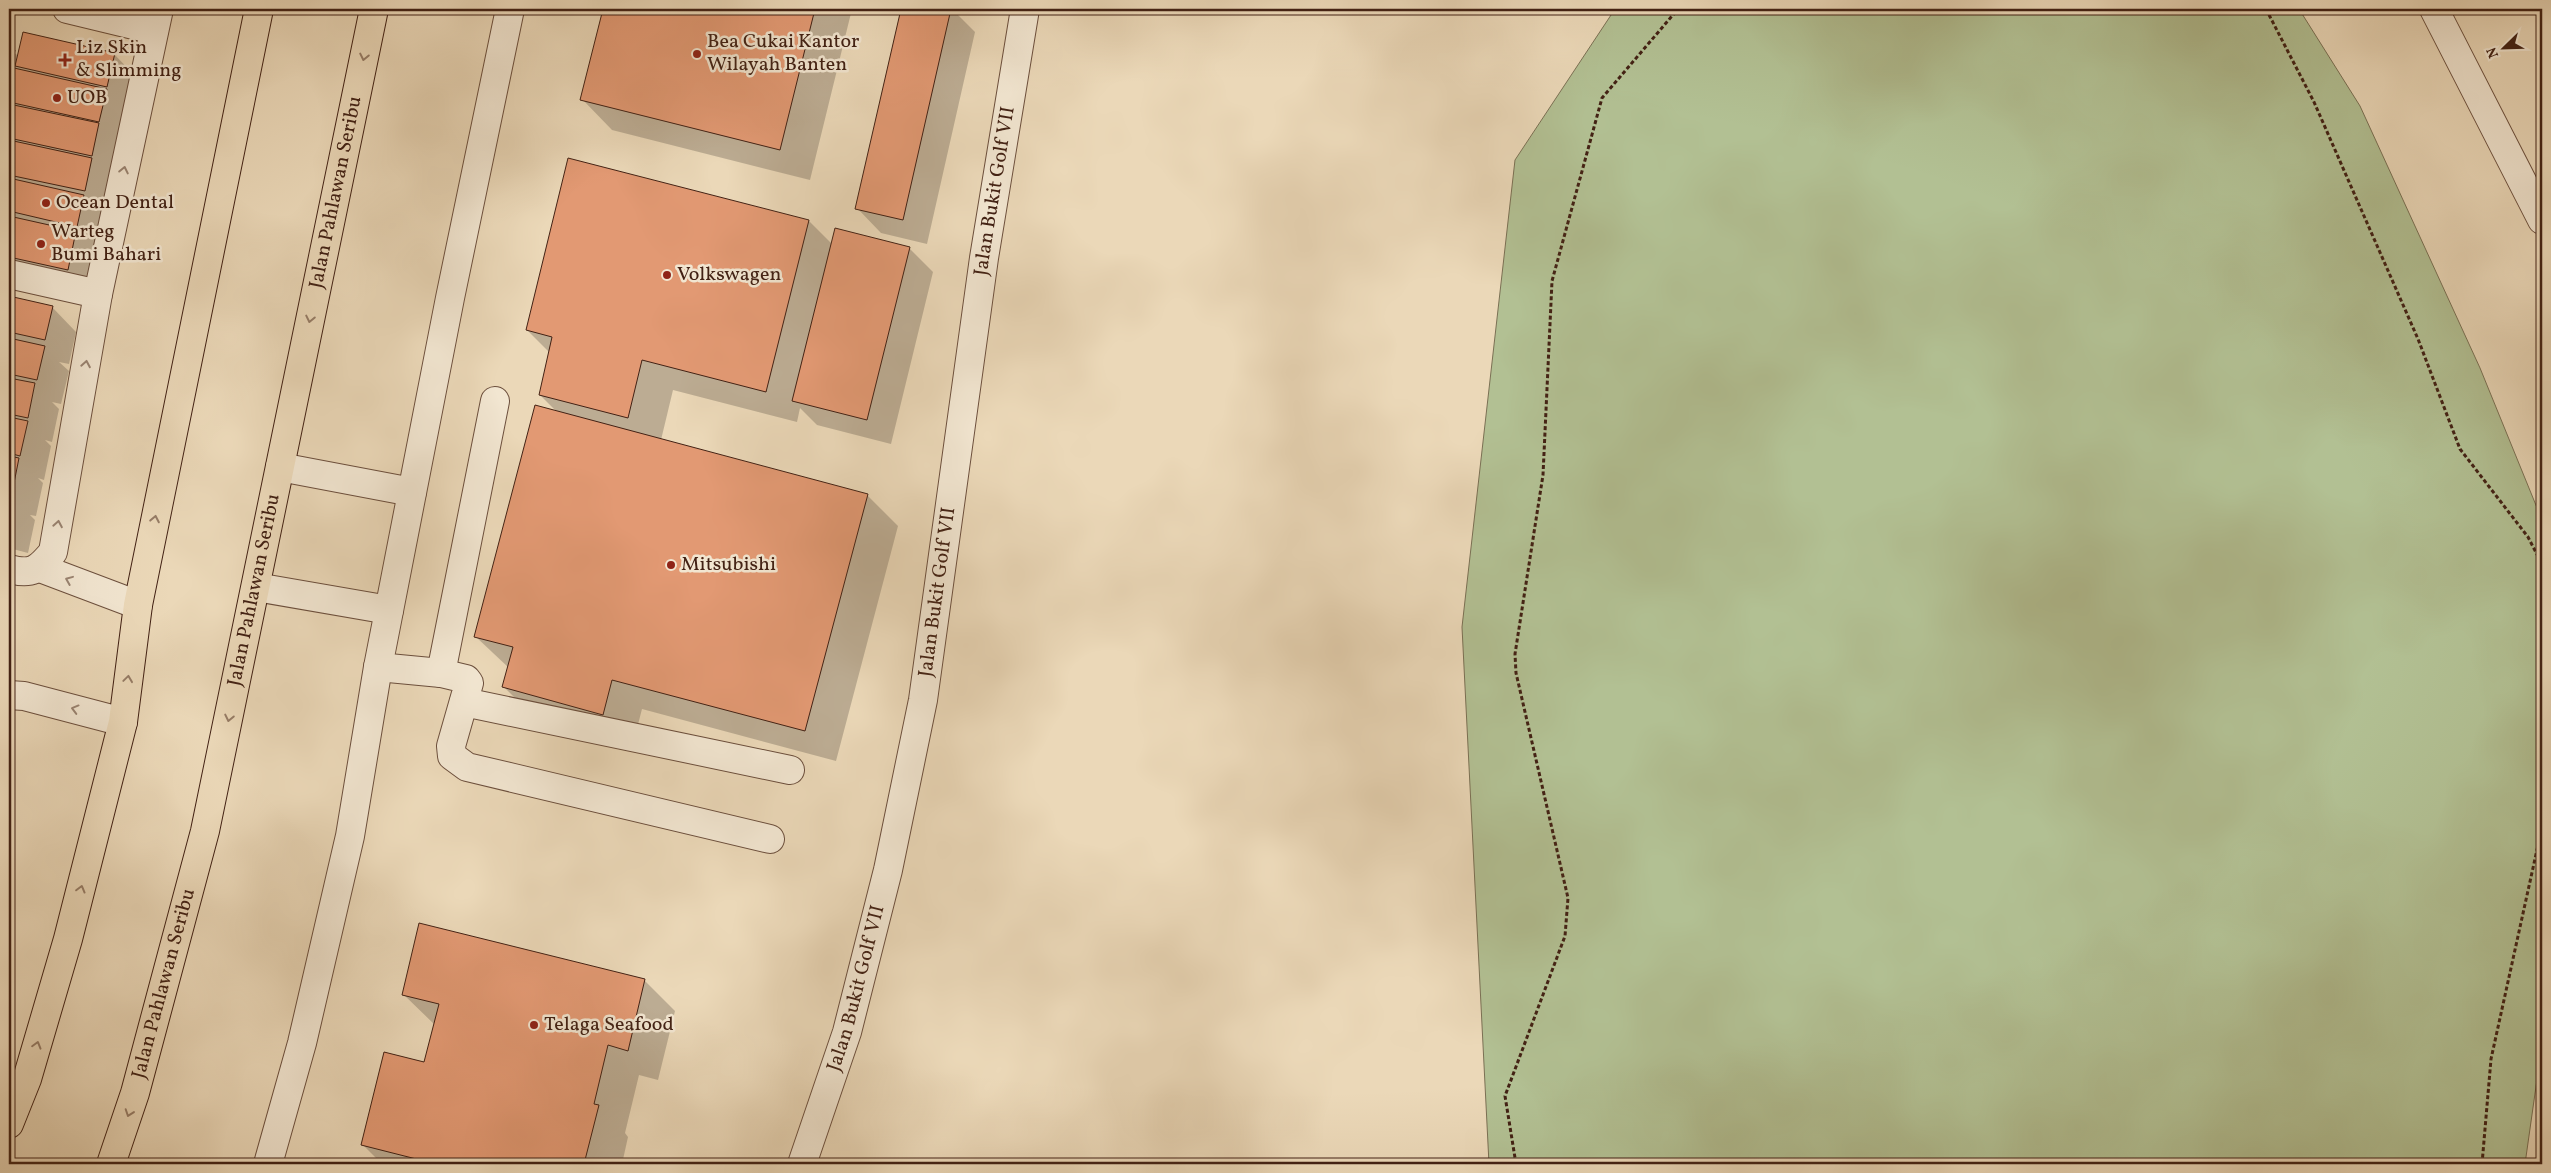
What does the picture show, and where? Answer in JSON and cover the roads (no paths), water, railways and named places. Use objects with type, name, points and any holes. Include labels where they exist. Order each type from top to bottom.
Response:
[{"type":"main road","points":[[9,1124],[18,1077],[68,939],[123,722],[138,605],[259,9]]},
{"type":"main road","name":"Jalan Pahlawan Seribu","points":[[111,1164],[135,1093],[205,831],[374,9]]},
{"type":"street","points":[[40,568],[53,552],[98,294],[156,19],[67,9]]},
{"type":"street","points":[[275,1162],[350,836],[389,610],[510,9]]},
{"type":"street","name":"Jalan Bukit Golf VII","points":[[802,1164],[847,1032],[888,870],[923,700],[984,258],[1025,9]]},
{"type":"street","points":[[2434,9],[2542,220]]},
{"type":"street","points":[[9,274],[98,294]]},
{"type":"street","points":[[441,673],[495,401]]},
{"type":"street","points":[[280,467],[412,492]]},
{"type":"street","points":[[9,569],[23,572],[40,568],[138,605]]},
{"type":"street","points":[[256,586],[389,610]]},
{"type":"street","points":[[378,667],[441,673],[466,679],[469,683],[451,746],[452,756],[467,767],[770,839]]},
{"type":"street","points":[[9,695],[24,696],[123,722]]},
{"type":"street","points":[[464,702],[790,770]]},
{"type":"place","name":"Bea Cukai Kantor Wilayah Banten","points":[[697,54]]},
{"type":"place","name":"Liz Skin & Slimming","points":[[65,60]]},
{"type":"place","name":"UOB","points":[[57,98]]},
{"type":"place","name":"Ocean Dental","points":[[46,203]]},
{"type":"place","name":"Warteg Bumi Bahari","points":[[41,244]]},
{"type":"place","name":"Volkswagen","points":[[667,275]]},
{"type":"place","name":"Mitsubishi","points":[[671,565]]},
{"type":"place","name":"Telaga Seafood","points":[[534,1025]]}]
